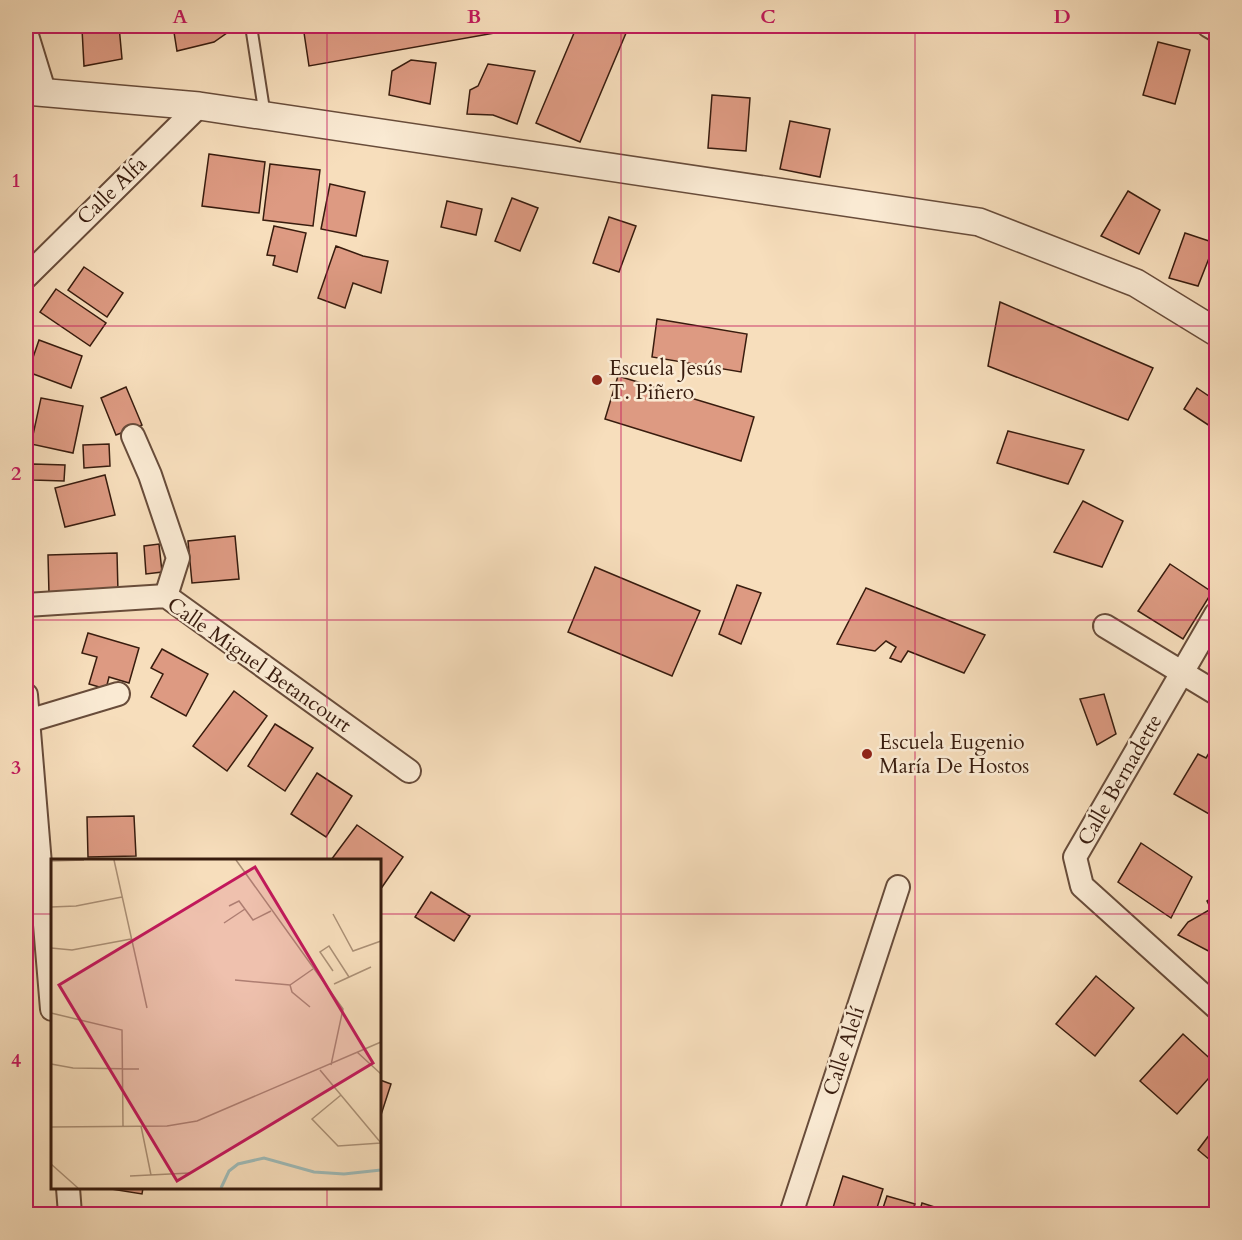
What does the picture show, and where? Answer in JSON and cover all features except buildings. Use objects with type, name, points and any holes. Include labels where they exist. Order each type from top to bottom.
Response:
[{"type":"street","points":[[1209,26],[1216,30]]},
{"type":"street","points":[[26,32],[35,92],[199,106],[979,222],[1136,283],[1216,332]]},
{"type":"street","name":"Calle Alfa","points":[[26,277],[199,106]]},
{"type":"street","points":[[133,436],[150,475],[178,558],[166,596]]},
{"type":"street","name":"Calle Miguel Betancourt","points":[[26,605],[166,596],[409,771]]},
{"type":"street","name":"Calle Bernadette","points":[[1216,614],[1075,857],[1082,886],[1216,1007]]},
{"type":"street","points":[[1105,626],[1216,693]]},
{"type":"street","points":[[28,721],[118,694]]},
{"type":"street","points":[[26,695],[51,987]]},
{"type":"street","name":"Calle Alelí","points":[[791,1215],[898,887]]},
{"type":"street","points":[[68,1189],[70,1215]]},
{"type":"lane","points":[[251,26],[265,116]]},
{"type":"place","name":"Escuela Jesús T. Piñero","points":[[597,380]]},
{"type":"place","name":"Escuela Eugenio María De Hostos","points":[[867,754]]}]
